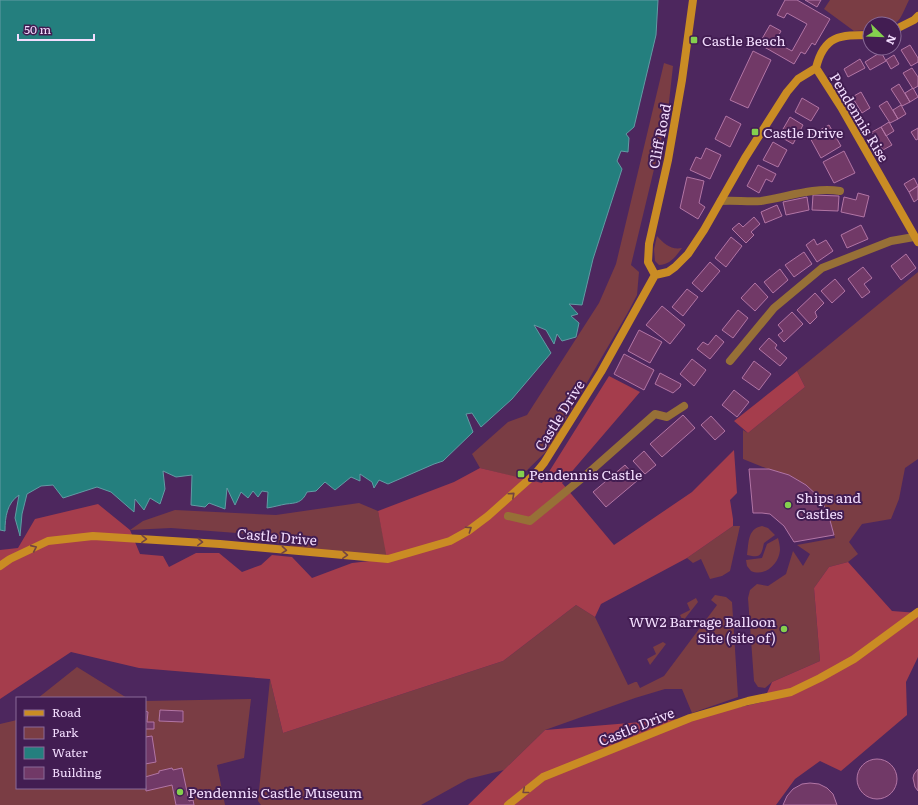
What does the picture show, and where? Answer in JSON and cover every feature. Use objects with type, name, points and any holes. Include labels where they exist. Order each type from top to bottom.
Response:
[{"type":"street","name":"Cliff Road","points":[[655,275],[648,262],[649,244],[660,198],[682,80],[693,0]]},
{"type":"street","points":[[902,26],[914,20],[918,16]]},
{"type":"street","name":"Pendennis Rise","points":[[862,35],[839,37],[828,43],[819,55],[816,68],[848,120],[916,240]]},
{"type":"street","points":[[655,275],[668,272],[688,254],[721,201],[744,158],[787,92],[798,79],[816,68]]},
{"type":"street","points":[[721,201],[760,201],[808,191],[840,191]]},
{"type":"street","points":[[730,361],[774,308],[822,268],[891,241],[916,240]]},
{"type":"street","name":"Castle Drive","points":[[0,566],[10,559],[48,541],[94,536],[220,544],[388,559],[450,541],[468,531],[488,516],[544,463],[562,436],[655,275]]},
{"type":"street","points":[[508,516],[530,521],[586,475],[654,414],[667,417],[684,406]]},
{"type":"street","name":"Castle Drive","points":[[508,805],[542,777],[690,718],[748,701],[784,694],[820,678],[854,659],[918,612]]},
{"type":"green space","points":[[830,0],[909,0],[902,16],[862,16],[862,30],[854,31],[824,9]]},
{"type":"green space","points":[[664,63],[673,66],[668,111],[631,265],[639,272],[637,295],[561,427],[562,436],[519,478],[480,468],[472,454],[508,422],[527,415],[599,303],[616,264]]},
{"type":"green space","points":[[657,236],[668,246],[682,248],[672,260],[663,265],[659,265],[655,261],[654,249]]},
{"type":"green space","points":[[918,272],[918,459],[905,468],[899,499],[891,519],[862,524],[849,542],[858,554],[848,562],[829,567],[814,588],[820,661],[772,682],[765,688],[758,687],[754,681],[748,598],[750,590],[757,584],[768,586],[786,574],[793,551],[803,566],[810,554],[797,545],[835,538],[828,513],[820,498],[806,485],[789,475],[768,469],[743,459],[743,430],[748,433],[805,387],[797,371]]},
{"type":"green space","points":[[359,503],[378,511],[388,559],[288,550],[291,544],[263,542],[250,534],[171,528],[130,530],[143,521],[175,510],[276,515]]},
{"type":"green space","points":[[733,526],[740,526],[730,571],[722,576],[710,579],[701,559],[693,563],[687,558]]},
{"type":"green space","points":[[762,526],[768,528],[775,535],[764,543],[760,555],[747,555],[751,533]]},
{"type":"green space","points":[[778,538],[780,550],[774,564],[766,571],[751,571],[747,566],[746,560],[762,558],[767,544]]},
{"type":"green space","points":[[715,595],[726,597],[732,602],[738,697],[692,713],[682,689],[665,689],[635,698],[545,730],[504,770],[468,779],[421,805],[261,805],[258,801],[270,679],[283,733],[503,661],[576,605],[595,617],[628,685],[637,682],[640,688],[664,676],[717,605],[711,600]]},
{"type":"green space","points":[[696,598],[698,602],[683,621],[680,615],[690,610],[687,603]]},
{"type":"green space","points":[[663,642],[666,644],[650,665],[647,659],[656,654],[653,647]]},
{"type":"green space","points":[[77,667],[125,697],[39,697]]},
{"type":"green space","points":[[251,699],[244,758],[217,765],[225,805],[0,805],[0,724],[16,720],[16,789],[146,789],[146,701]]},
{"type":"shaded area","points":[[797,371],[805,387],[748,433],[734,421]]},
{"type":"shaded area","points":[[609,376],[640,392],[562,483],[614,545],[692,492],[734,450],[737,493],[730,500],[733,526],[687,558],[601,604],[595,617],[576,605],[503,661],[283,733],[270,679],[139,668],[71,652],[0,699],[0,550],[18,548],[35,519],[98,504],[130,530],[140,554],[163,556],[169,567],[196,553],[219,553],[242,572],[261,565],[272,555],[292,557],[312,578],[352,563],[387,559],[378,511],[454,482],[480,468],[542,483]]},
{"type":"shaded area","points":[[848,562],[892,611],[918,613],[918,657],[906,682],[907,715],[841,771],[820,761],[795,779],[776,805],[468,805],[545,730],[690,718],[763,702],[772,682],[820,661],[814,588],[829,567]]},
{"type":"water","points":[[0,0],[658,0],[656,35],[634,127],[626,134],[629,138],[628,152],[621,151],[617,161],[622,169],[593,259],[582,305],[569,304],[578,314],[571,316],[579,323],[576,337],[562,341],[557,334],[554,344],[546,330],[534,325],[551,353],[512,399],[481,427],[472,413],[466,414],[473,432],[443,461],[388,484],[379,480],[374,488],[372,482],[360,474],[360,481],[351,477],[335,490],[325,482],[316,491],[307,492],[298,502],[267,508],[268,492],[262,491],[258,497],[253,491],[248,498],[241,492],[235,505],[227,488],[225,509],[209,503],[205,507],[191,505],[192,475],[176,477],[163,471],[165,489],[160,504],[150,498],[144,510],[135,499],[134,512],[111,492],[97,487],[63,498],[53,485],[41,486],[27,494],[22,514],[20,536],[15,518],[19,495],[9,506],[5,531],[0,530]]},
{"type":"building","points":[[785,0],[797,0],[830,19],[815,45],[812,43],[805,54],[801,52],[794,64],[759,44],[770,25],[781,31],[775,42],[792,51],[807,24],[787,13],[784,18],[777,15]]},
{"type":"building","points":[[805,0],[821,0],[817,7]]},
{"type":"building","points":[[910,45],[918,58],[918,62],[911,66],[902,49]]},
{"type":"building","points":[[753,51],[771,60],[748,108],[730,100]]},
{"type":"building","points":[[875,56],[883,56],[886,61],[870,70],[865,62]]},
{"type":"building","points":[[895,56],[899,64],[891,69],[886,60]]},
{"type":"building","points":[[860,59],[865,68],[848,77],[844,69]]},
{"type":"building","points":[[912,68],[918,77],[918,86],[913,89],[903,73]]},
{"type":"building","points":[[899,84],[910,102],[902,106],[891,89]]},
{"type":"building","points":[[913,88],[918,97],[910,102],[905,93]]},
{"type":"building","points":[[861,92],[870,108],[862,113],[852,97]]},
{"type":"building","points":[[802,98],[819,108],[811,121],[795,112]]},
{"type":"building","points":[[887,101],[898,119],[890,123],[879,106]]},
{"type":"building","points":[[901,105],[906,114],[898,119],[893,110]]},
{"type":"building","points":[[726,116],[741,124],[730,147],[715,139]]},
{"type":"building","points":[[790,117],[803,125],[793,144],[779,136]]},
{"type":"building","points":[[889,122],[894,131],[886,136],[881,127]]},
{"type":"building","points":[[829,125],[841,146],[821,158],[809,136]]},
{"type":"building","points":[[881,127],[892,145],[883,150],[872,132]]},
{"type":"building","points":[[918,128],[918,139],[916,140],[911,132]]},
{"type":"building","points":[[773,142],[787,150],[778,167],[763,160]]},
{"type":"building","points":[[706,148],[721,155],[710,179],[690,170],[696,157],[701,159]]},
{"type":"building","points":[[844,151],[855,173],[834,183],[823,162]]},
{"type":"building","points":[[758,165],[776,174],[772,182],[766,179],[759,193],[747,186]]},
{"type":"building","points":[[687,177],[704,181],[699,203],[705,207],[698,219],[680,208]]},
{"type":"building","points":[[914,178],[918,186],[909,192],[904,184]]},
{"type":"building","points":[[918,186],[918,199],[914,202],[909,192]]},
{"type":"building","points":[[858,193],[869,196],[864,217],[841,212],[844,197],[856,200]]},
{"type":"building","points":[[813,195],[839,196],[838,211],[812,210]]},
{"type":"building","points":[[807,197],[809,210],[786,215],[783,202]]},
{"type":"building","points":[[777,205],[782,216],[765,223],[761,212]]},
{"type":"building","points":[[754,217],[760,224],[751,232],[754,235],[746,243],[732,229],[739,223],[743,227]]},
{"type":"building","points":[[861,225],[868,239],[847,248],[841,235]]},
{"type":"building","points":[[731,237],[742,246],[726,267],[715,258]]},
{"type":"building","points":[[814,239],[817,245],[826,240],[833,251],[817,262],[806,245]]},
{"type":"building","points":[[804,252],[812,264],[794,277],[785,265]]},
{"type":"building","points":[[906,254],[916,268],[901,280],[891,266]]},
{"type":"building","points":[[710,262],[720,271],[702,292],[692,283]]},
{"type":"building","points":[[863,267],[872,278],[864,284],[870,292],[862,298],[848,279]]},
{"type":"building","points":[[780,269],[788,280],[773,293],[764,282]]},
{"type":"building","points":[[835,279],[845,291],[832,303],[821,291]]},
{"type":"building","points":[[755,283],[768,297],[755,311],[741,298]]},
{"type":"building","points":[[687,289],[698,297],[683,316],[672,307]]},
{"type":"building","points":[[815,293],[824,303],[815,312],[817,317],[810,324],[797,310]]},
{"type":"building","points":[[662,306],[685,325],[670,344],[646,325]]},
{"type":"building","points":[[738,310],[748,318],[733,338],[722,330]]},
{"type":"building","points":[[792,312],[803,324],[784,342],[778,335],[783,331],[778,325]]},
{"type":"building","points":[[639,330],[662,342],[650,363],[628,351]]},
{"type":"building","points":[[716,335],[724,342],[710,359],[697,349],[703,342],[708,345]]},
{"type":"building","points":[[769,338],[777,345],[775,348],[787,358],[780,366],[759,349]]},
{"type":"building","points":[[624,354],[654,370],[644,390],[614,374]]},
{"type":"building","points":[[692,359],[706,370],[694,386],[680,374]]},
{"type":"building","points":[[754,361],[771,374],[759,390],[742,378]]},
{"type":"building","points":[[660,373],[681,384],[680,387],[673,393],[655,384]]},
{"type":"building","points":[[734,390],[749,402],[737,417],[722,405]]},
{"type":"building","points":[[683,415],[695,428],[662,457],[650,444]]},
{"type":"building","points":[[711,416],[725,431],[715,440],[701,425]]},
{"type":"building","points":[[644,451],[656,465],[645,474],[633,461]]},
{"type":"building","points":[[625,465],[638,480],[606,507],[593,492]]},
{"type":"building","name":"Ships and Castles","points":[[749,469],[769,469],[789,475],[806,485],[820,498],[828,513],[834,535],[794,542],[784,526],[770,514],[753,513]]},
{"type":"building","points":[[160,710],[183,711],[183,722],[159,721]]},
{"type":"building","points":[[146,711],[148,712],[147,722],[154,722],[154,729],[146,729]]},
{"type":"building","points":[[152,736],[156,762],[146,764],[146,737]]},
{"type":"building","points":[[873,759],[881,759],[888,762],[894,768],[897,779],[894,790],[888,796],[881,799],[873,799],[866,796],[860,790],[857,783],[857,775],[860,768],[866,762]]},
{"type":"building","points":[[172,768],[173,770],[182,768],[189,801],[193,800],[194,805],[176,805],[172,785],[146,791],[146,777],[159,773],[159,771]]},
{"type":"building","points":[[918,769],[918,791],[915,787],[913,778]]},
{"type":"building","points":[[802,784],[819,784],[827,788],[833,794],[837,805],[783,805],[787,796],[793,789]]},
{"type":"place","name":"Castle Beach","points":[[694,40]]},
{"type":"place","name":"Castle Drive","points":[[755,132]]},
{"type":"place","name":"Pendennis Castle","points":[[521,474]]},
{"type":"place","name":"Ships and Castles","points":[[788,505]]},
{"type":"place","name":"WW2 Barrage Balloon Site (site of)","points":[[784,629]]},
{"type":"place","name":"Pendennis Castle Museum","points":[[180,792]]}]
